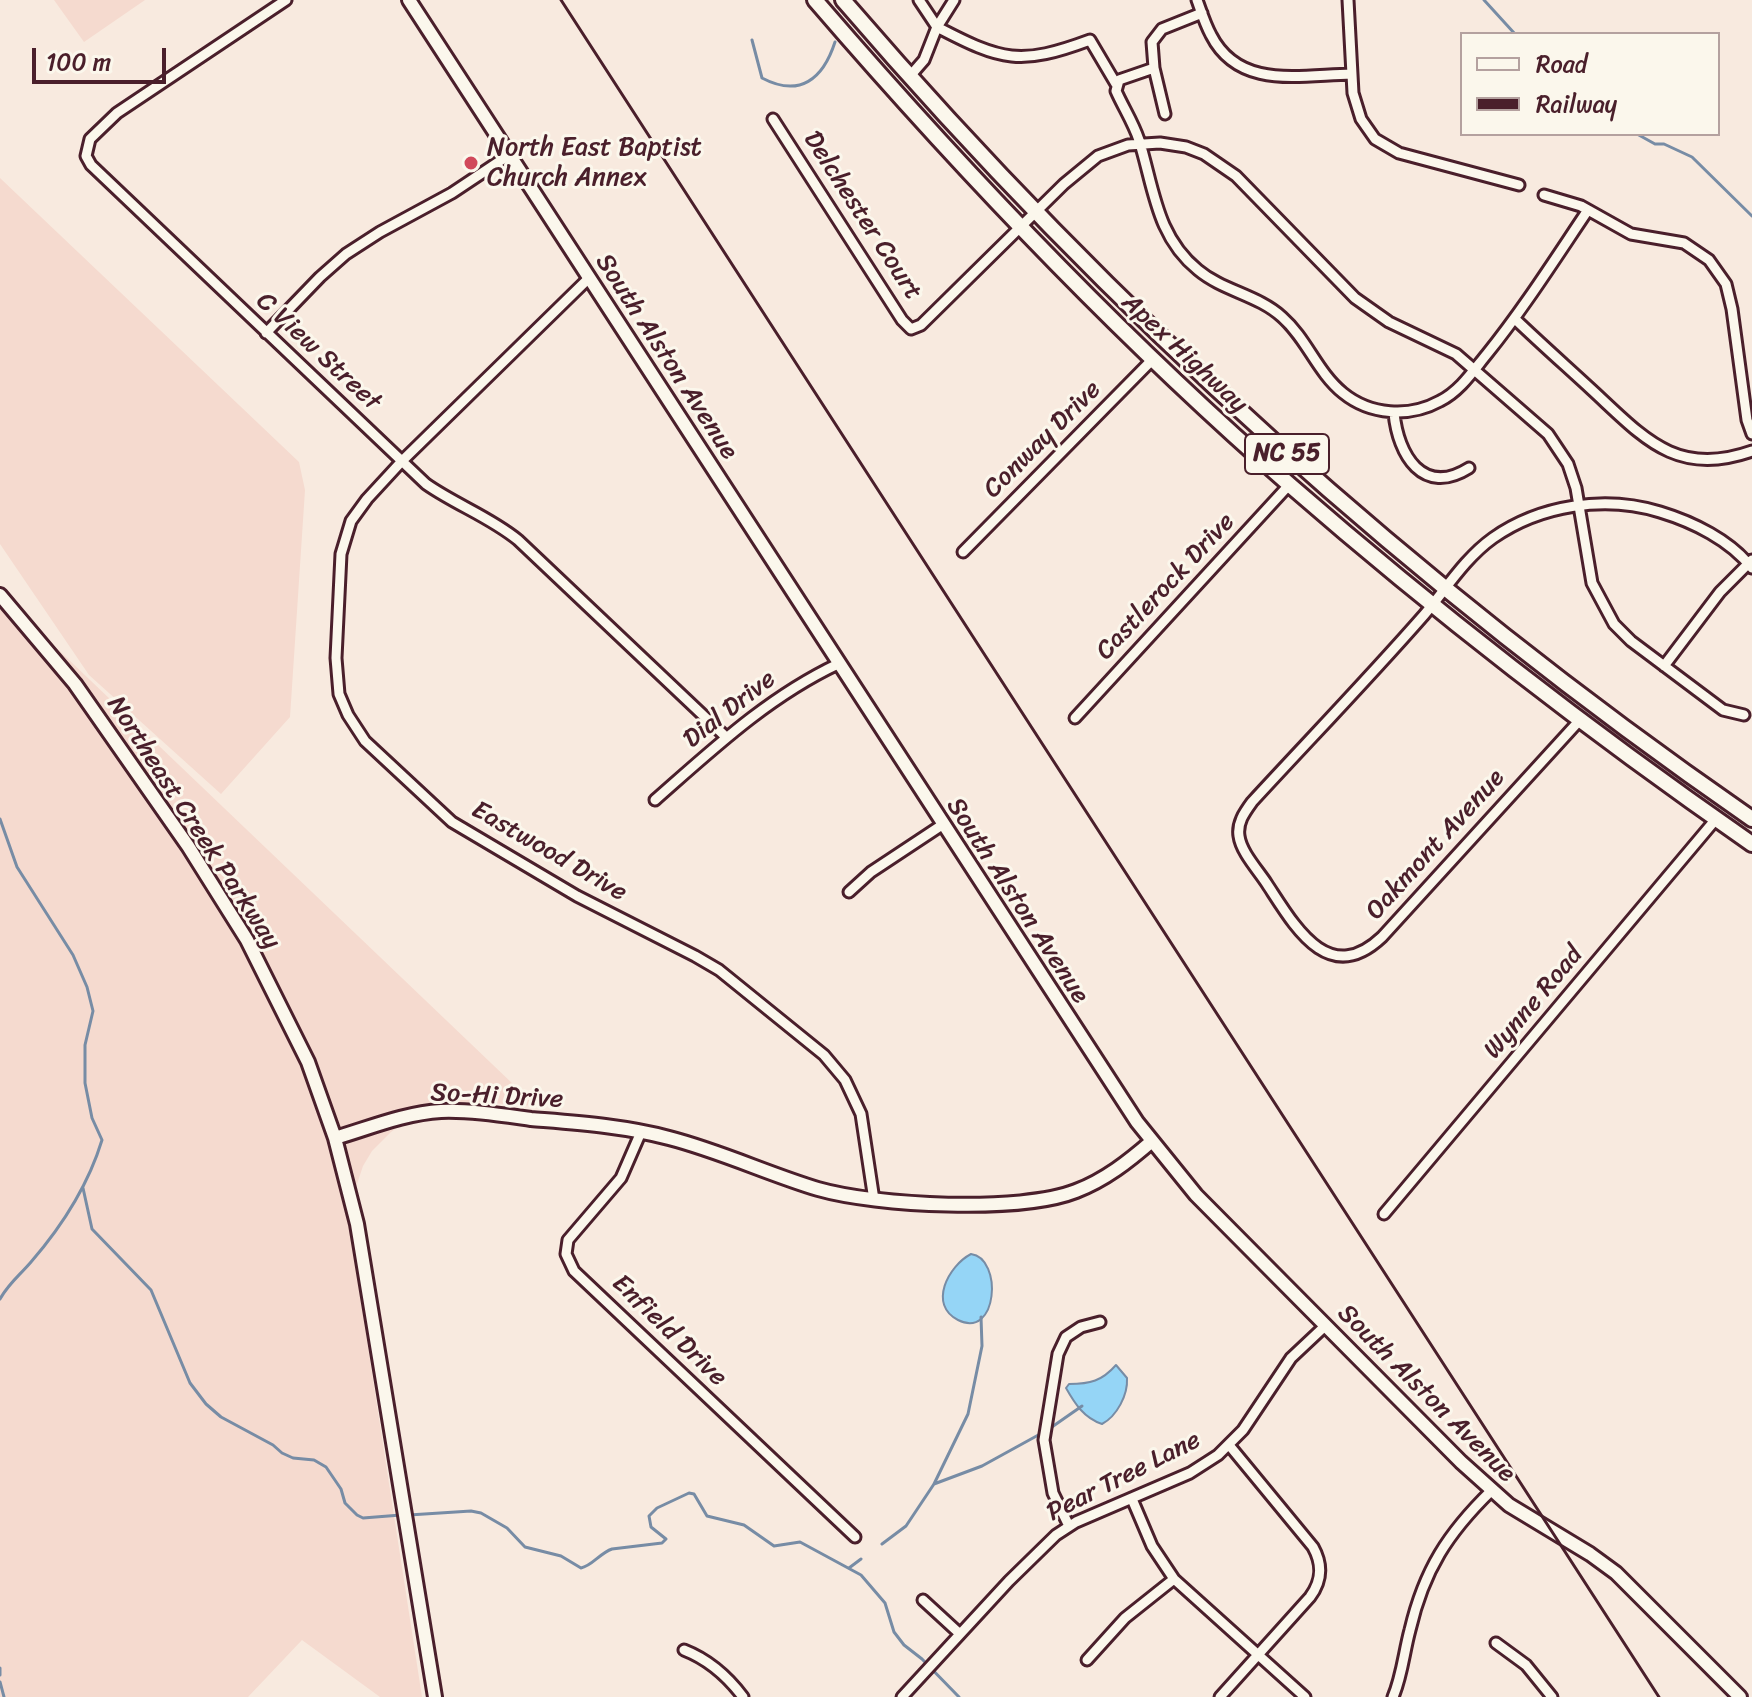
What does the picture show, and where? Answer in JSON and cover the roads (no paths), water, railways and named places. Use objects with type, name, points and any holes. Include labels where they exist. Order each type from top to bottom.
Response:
[{"type":"main road","name":"Apex Highway","points":[[815,0],[1021,226],[1153,359],[1289,485],[1579,721],[1752,844]]},
{"type":"main road","name":"Apex Highway","points":[[843,0],[1035,212],[1208,382],[1349,509],[1445,589],[1594,706],[1752,819]]},
{"type":"street","name":"C View Street","points":[[286,0],[117,113],[90,139],[86,149],[91,165],[402,461],[440,494],[495,523],[518,540],[726,737]]},
{"type":"street","name":"South Alston Avenue","points":[[409,0],[1126,1108],[1196,1195],[1491,1491],[1616,1573],[1740,1697]]},
{"type":"street","points":[[919,0],[937,27],[988,51],[1012,57],[1034,58],[1054,54],[1090,40],[1116,84],[1116,91],[1140,144],[1162,226],[1187,261],[1216,282],[1251,297],[1282,317],[1300,336],[1328,378],[1360,404],[1394,413],[1423,408],[1440,401],[1465,381],[1515,319],[1588,210]]},
{"type":"street","points":[[910,76],[924,60],[937,27],[954,0]]},
{"type":"street","points":[[1197,0],[1211,36],[1241,68],[1276,78],[1351,74]]},
{"type":"street","points":[[1348,0],[1353,93],[1361,119],[1375,139],[1399,153],[1519,185]]},
{"type":"street","points":[[1165,114],[1154,68],[1152,42],[1156,34],[1170,25],[1202,13]]},
{"type":"street","points":[[1116,84],[1125,77],[1154,68]]},
{"type":"street","name":"Delchester Court","points":[[773,119],[902,320],[911,329],[921,325],[1021,226]]},
{"type":"street","points":[[1021,226],[1098,156],[1117,148],[1160,143],[1186,147],[1224,166],[1355,298],[1389,322],[1456,354],[1548,434],[1568,464],[1587,562],[1601,603],[1614,624],[1631,641],[1723,710],[1744,715]]},
{"type":"street","points":[[266,333],[346,254],[452,193],[509,155]]},
{"type":"street","points":[[1544,195],[1588,210],[1631,234],[1684,243],[1697,250],[1720,272],[1732,309],[1747,420],[1752,434]]},
{"type":"street","name":"Eastwood Drive","points":[[589,278],[402,461],[351,521],[341,554],[336,670],[339,694],[356,729],[463,830],[577,896],[719,970],[824,1055],[845,1080],[861,1114],[874,1200]]},
{"type":"street","points":[[1515,319],[1651,443],[1692,459],[1715,460],[1752,451]]},
{"type":"street","name":"Conway Drive","points":[[963,552],[1153,359]]},
{"type":"street","points":[[1394,413],[1398,443],[1412,465],[1429,476],[1442,479],[1455,477],[1469,468]]},
{"type":"street","name":"Castlerock Drive","points":[[1075,718],[1289,485]]},
{"type":"street","name":"Oakmont Avenue","points":[[1579,721],[1375,944],[1349,955],[1327,953],[1316,948],[1292,923],[1240,840],[1240,822],[1252,802],[1491,540],[1520,522],[1578,504],[1644,507],[1693,523],[1751,564]]},
{"type":"street","points":[[1664,666],[1720,592],[1751,564]]},
{"type":"street","name":"Northeast Creek Parkway","points":[[0,595],[75,684],[188,846],[247,940],[308,1062],[335,1138]]},
{"type":"street","name":"Dial Drive","points":[[655,800],[726,737],[787,692],[838,664]]},
{"type":"street","name":"Wynne Road","points":[[1384,1214],[1716,819]]},
{"type":"street","points":[[849,892],[871,872],[942,825]]},
{"type":"street","name":"So-Hi Drive","points":[[335,1138],[405,1117],[439,1111],[469,1112],[641,1132],[704,1148],[816,1188],[874,1200],[995,1203],[1055,1198],[1075,1192],[1109,1175],[1152,1141]]},
{"type":"street","name":"Enfield Drive","points":[[641,1132],[621,1178],[602,1204],[568,1240],[566,1254],[569,1263],[651,1346],[855,1537]]},
{"type":"street","points":[[335,1138],[357,1224],[435,1697]]},
{"type":"street","points":[[1069,1526],[1053,1493],[1044,1440],[1058,1354],[1066,1337],[1081,1327],[1100,1322]]},
{"type":"street","name":"Pear Tree Lane","points":[[902,1697],[1040,1549],[1069,1526],[1190,1473],[1229,1445],[1258,1409],[1291,1358],[1325,1326]]},
{"type":"street","points":[[1220,1697],[1317,1587],[1320,1567],[1313,1547],[1229,1445]]},
{"type":"street","points":[[1393,1697],[1418,1599],[1431,1568],[1457,1526],[1491,1491]]},
{"type":"street","points":[[1132,1499],[1152,1546],[1174,1579],[1305,1697]]},
{"type":"street","points":[[1087,1660],[1125,1618],[1174,1579]]},
{"type":"street","points":[[923,1600],[960,1634]]},
{"type":"street","points":[[1496,1643],[1526,1665],[1552,1697]]},
{"type":"street","points":[[684,1650],[718,1671],[743,1697]]},
{"type":"water","points":[[971,1254],[981,1259],[988,1269],[992,1296],[981,1319],[971,1323],[958,1320],[949,1313],[943,1296],[955,1267]]},
{"type":"water","points":[[1116,1365],[1127,1378],[1126,1391],[1117,1410],[1102,1424],[1081,1410],[1066,1388],[1069,1384],[1101,1378]]},
{"type":"waterway","points":[[1484,0],[1513,32]]},
{"type":"waterway","points":[[752,40],[762,78],[788,86],[799,85],[817,75],[835,42]]},
{"type":"waterway","points":[[1641,136],[1692,157],[1752,216]]},
{"type":"waterway","points":[[0,819],[17,867],[73,955],[87,987],[93,1011],[85,1045],[85,1083],[92,1118],[102,1140],[90,1173],[64,1219],[0,1299]]},
{"type":"waterway","points":[[83,1188],[92,1229],[151,1290],[190,1383],[206,1404],[221,1417],[282,1453],[293,1458],[314,1460],[326,1467],[341,1489],[345,1503],[357,1515],[363,1518],[401,1515]]},
{"type":"waterway","points":[[882,1544],[906,1526],[934,1484],[968,1414],[982,1346],[981,1317]]},
{"type":"waterway","points":[[1049,1429],[1082,1406]]},
{"type":"waterway","points":[[934,1484],[982,1466],[1042,1433]]},
{"type":"waterway","points":[[409,1515],[481,1513],[507,1528],[525,1547],[561,1556],[581,1568],[612,1549],[662,1543],[666,1539],[651,1527],[649,1516],[657,1508],[689,1493],[694,1494],[707,1516],[744,1525],[774,1546],[800,1542],[861,1575],[885,1603],[894,1632],[904,1645],[959,1697]]},
{"type":"waterway","points":[[849,1568],[861,1559]]},
{"type":"waterway","points":[[0,1668],[0,1675]]},
{"type":"waterway","points":[[0,1682],[4,1697]]},
{"type":"railway","points":[[561,0],[1659,1697]]},
{"type":"place","name":"North East Baptist Church Annex","points":[[471,163]]}]
